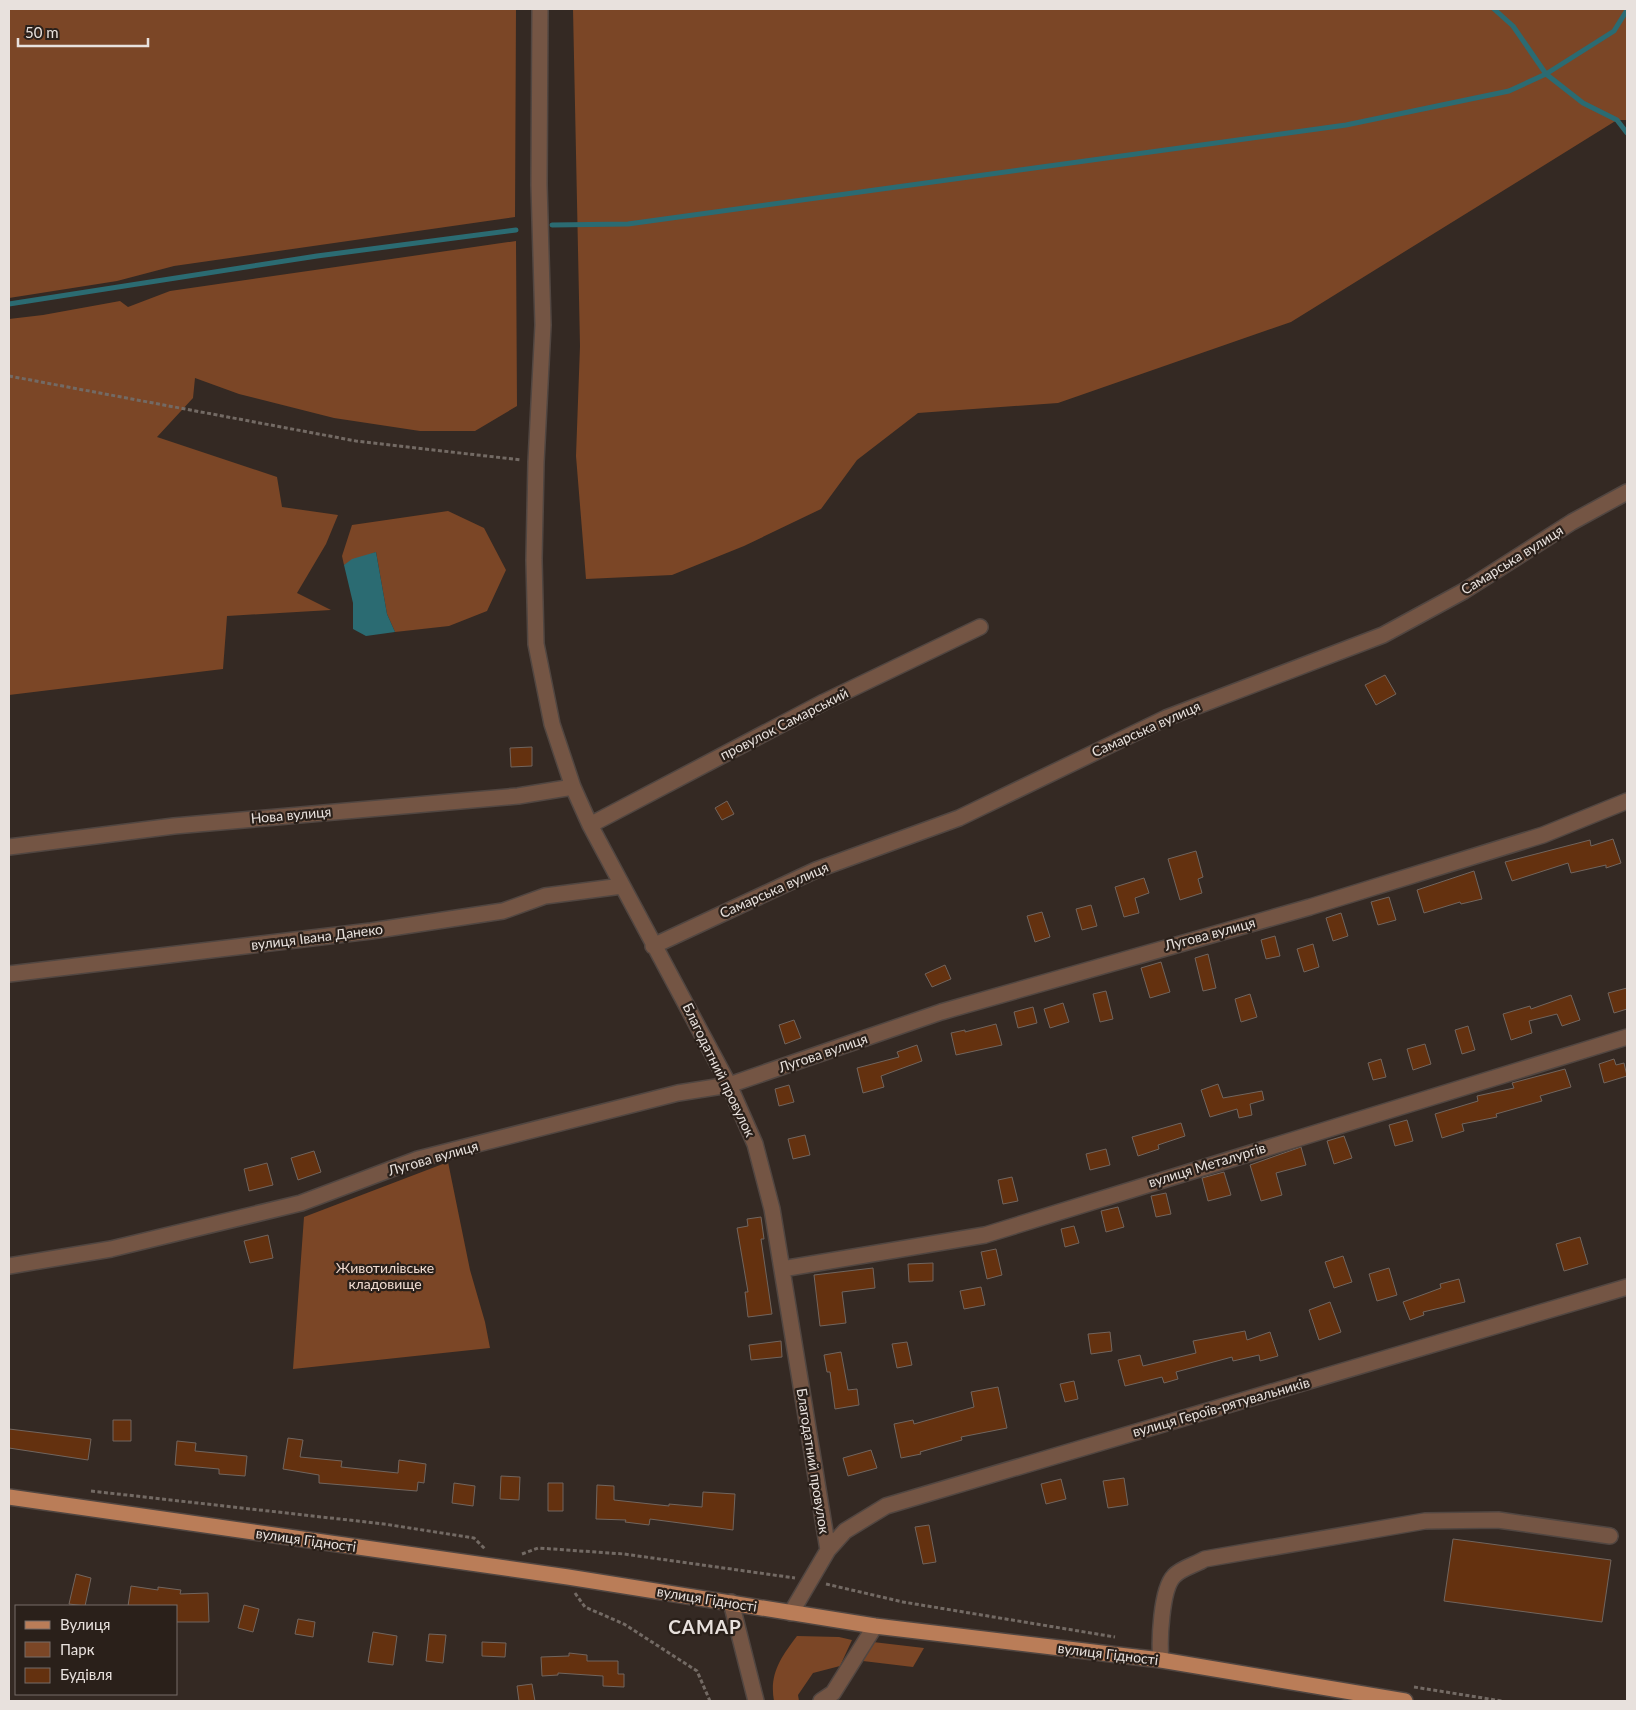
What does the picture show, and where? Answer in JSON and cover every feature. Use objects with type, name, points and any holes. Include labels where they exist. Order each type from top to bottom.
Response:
[{"type":"main road","name":"вулиця Гідності","points":[[9,1496],[568,1577],[875,1626],[1161,1660],[1405,1701]]},
{"type":"street","name":"Благодатний провулок","points":[[540,9],[539,185],[543,325],[536,462],[534,560],[536,644],[552,724],[574,787],[590,825],[729,1085],[755,1144],[772,1209],[828,1550]]},
{"type":"street","name":"Самарська вулиця","points":[[653,946],[816,870],[959,818],[1166,718],[1383,635],[1464,591],[1572,522],[1627,492]]},
{"type":"street","name":"провулок Самарський","points":[[590,825],[824,702],[980,627]]},
{"type":"street","name":"Нова вулиця","points":[[9,847],[174,826],[518,796],[574,787]]},
{"type":"street","name":"Лугова вулиця","points":[[9,1266],[111,1249],[301,1203],[418,1159],[678,1094],[729,1085],[941,1012],[1310,907],[1543,835],[1627,801]]},
{"type":"street","name":"вулиця Івана Данеко","points":[[9,974],[371,931],[503,911],[545,896],[622,886]]},
{"type":"street","name":"вулиця Металургів","points":[[782,1269],[985,1235],[1627,1037]]},
{"type":"street","name":"вулиця Героїв-рятувальників","points":[[791,1613],[828,1550],[845,1530],[861,1519],[901,1501],[1627,1287]]},
{"type":"street","points":[[1161,1660],[1159,1644],[1169,1584],[1181,1571],[1205,1559],[1425,1521],[1498,1520],[1610,1536]]},
{"type":"street","points":[[731,1602],[756,1701]]},
{"type":"street","points":[[821,1701],[833,1693],[875,1626]]},
{"type":"path","points":[[9,376],[356,441],[536,462]]},
{"type":"path","points":[[87,1490],[384,1524],[474,1538],[489,1552]]},
{"type":"path","points":[[514,1556],[538,1548],[624,1554],[810,1580]]},
{"type":"path","points":[[568,1577],[577,1598],[585,1608],[624,1624],[697,1671],[710,1701]]},
{"type":"green space","points":[[9,9],[516,9],[515,217],[174,266],[117,281],[9,298]]},
{"type":"green space","points":[[573,9],[1627,9],[1627,120],[1617,120],[1291,322],[1058,403],[918,413],[857,460],[821,509],[744,546],[672,575],[586,579],[576,456],[580,346]]},
{"type":"green space","points":[[516,241],[517,406],[475,431],[420,431],[334,418],[239,394],[195,378],[193,398],[157,437],[277,477],[282,507],[338,515],[326,544],[297,593],[331,610],[227,616],[223,669],[9,695],[9,319],[120,301],[128,307],[170,291]]},
{"type":"green space","points":[[448,511],[484,528],[506,570],[487,611],[449,626],[395,632],[387,614],[376,552],[344,565],[342,556],[352,525]]},
{"type":"green space","name":"Животилівське кладовище","points":[[448,1162],[470,1270],[485,1322],[490,1348],[293,1369],[304,1217]]},
{"type":"green space","points":[[797,1636],[839,1637],[852,1640],[840,1666],[813,1673],[798,1695],[799,1701],[774,1701],[773,1682],[775,1674],[781,1659]]},
{"type":"green space","points":[[873,1642],[924,1648],[913,1667],[863,1661]]},
{"type":"water","points":[[376,552],[387,614],[395,632],[366,636],[353,629],[353,603],[344,565],[352,559]]},
{"type":"building","points":[[1385,675],[1396,694],[1376,705],[1365,685]]},
{"type":"building","points":[[532,747],[532,766],[511,767],[510,748]]},
{"type":"building","points":[[727,801],[734,814],[722,820],[715,808]]},
{"type":"building","points":[[1613,839],[1621,863],[1606,868],[1606,865],[1571,873],[1568,863],[1512,881],[1505,862],[1590,840],[1591,846]]},
{"type":"building","points":[[1196,851],[1203,877],[1198,879],[1202,893],[1180,900],[1168,859]]},
{"type":"building","points":[[1474,871],[1482,899],[1461,904],[1460,902],[1424,913],[1417,890]]},
{"type":"building","points":[[1144,878],[1149,893],[1135,898],[1139,913],[1124,917],[1115,887]]},
{"type":"building","points":[[1389,897],[1396,920],[1378,925],[1371,902]]},
{"type":"building","points":[[1091,905],[1097,926],[1082,930],[1076,909]]},
{"type":"building","points":[[1042,912],[1050,937],[1035,942],[1027,916]]},
{"type":"building","points":[[1341,913],[1348,936],[1333,941],[1326,918]]},
{"type":"building","points":[[1275,936],[1280,956],[1266,959],[1261,940]]},
{"type":"building","points":[[1313,944],[1319,967],[1304,972],[1297,949]]},
{"type":"building","points":[[1208,954],[1216,988],[1203,991],[1195,958]]},
{"type":"building","points":[[1161,962],[1170,992],[1150,998],[1141,968]]},
{"type":"building","points":[[945,965],[951,979],[932,987],[925,974]]},
{"type":"building","points":[[1627,988],[1627,1009],[1614,1013],[1608,993]]},
{"type":"building","points":[[1106,991],[1113,1019],[1100,1022],[1093,994]]},
{"type":"building","points":[[1250,994],[1257,1017],[1241,1022],[1235,999]]},
{"type":"building","points":[[1571,995],[1580,1020],[1562,1026],[1557,1014],[1529,1021],[1532,1033],[1511,1040],[1503,1014],[1530,1006],[1531,1009]]},
{"type":"building","points":[[1063,1003],[1069,1022],[1050,1028],[1044,1009]]},
{"type":"building","points":[[1033,1007],[1037,1023],[1018,1028],[1014,1012]]},
{"type":"building","points":[[794,1020],[801,1038],[785,1044],[779,1025]]},
{"type":"building","points":[[996,1024],[1002,1045],[956,1055],[951,1033],[965,1030],[965,1032]]},
{"type":"building","points":[[1468,1026],[1475,1050],[1462,1054],[1455,1030]]},
{"type":"building","points":[[1425,1044],[1431,1064],[1413,1070],[1407,1049]]},
{"type":"building","points":[[917,1045],[922,1061],[881,1076],[884,1087],[863,1093],[857,1068],[899,1057],[897,1052]]},
{"type":"building","points":[[1381,1059],[1386,1077],[1373,1080],[1368,1063]]},
{"type":"building","points":[[1614,1059],[1616,1065],[1624,1063],[1627,1076],[1604,1083],[1599,1064]]},
{"type":"building","points":[[1565,1069],[1571,1087],[1540,1096],[1542,1101],[1496,1114],[1497,1117],[1462,1124],[1464,1131],[1442,1138],[1435,1114],[1478,1101],[1477,1096],[1514,1088],[1512,1083]]},
{"type":"building","points":[[1218,1084],[1223,1098],[1262,1091],[1264,1100],[1250,1104],[1252,1115],[1239,1118],[1237,1109],[1210,1117],[1201,1090]]},
{"type":"building","points":[[789,1085],[794,1102],[779,1106],[775,1089]]},
{"type":"building","points":[[1407,1120],[1413,1141],[1395,1146],[1389,1125]]},
{"type":"building","points":[[1181,1123],[1185,1136],[1158,1145],[1159,1149],[1138,1156],[1132,1137]]},
{"type":"building","points":[[805,1135],[810,1155],[793,1159],[788,1139]]},
{"type":"building","points":[[1344,1136],[1352,1158],[1334,1164],[1327,1141]]},
{"type":"building","points":[[1301,1147],[1306,1165],[1276,1173],[1282,1195],[1261,1201],[1250,1165]]},
{"type":"building","points":[[1106,1149],[1110,1165],[1090,1170],[1086,1154]]},
{"type":"building","points":[[314,1151],[321,1172],[298,1180],[291,1158]]},
{"type":"building","points":[[267,1163],[273,1185],[249,1191],[244,1169]]},
{"type":"building","points":[[1224,1172],[1231,1195],[1208,1201],[1202,1178]]},
{"type":"building","points":[[1012,1177],[1018,1201],[1003,1204],[998,1180]]},
{"type":"building","points":[[1166,1193],[1171,1214],[1156,1217],[1151,1196]]},
{"type":"building","points":[[1118,1207],[1124,1227],[1106,1232],[1101,1211]]},
{"type":"building","points":[[761,1217],[764,1239],[761,1239],[772,1314],[748,1317],[745,1292],[748,1292],[737,1228],[748,1226],[747,1219]]},
{"type":"building","points":[[1074,1226],[1079,1243],[1065,1247],[1061,1229]]},
{"type":"building","points":[[268,1235],[273,1258],[250,1263],[244,1241]]},
{"type":"building","points":[[1580,1237],[1588,1264],[1564,1271],[1556,1244]]},
{"type":"building","points":[[996,1249],[1002,1275],[987,1279],[981,1252]]},
{"type":"building","points":[[1343,1256],[1352,1282],[1334,1288],[1325,1262]]},
{"type":"building","points":[[933,1263],[933,1281],[909,1282],[908,1264]]},
{"type":"building","points":[[873,1268],[875,1288],[842,1292],[846,1323],[820,1326],[814,1275]]},
{"type":"building","points":[[1389,1268],[1397,1295],[1377,1301],[1369,1274]]},
{"type":"building","points":[[1459,1279],[1465,1302],[1423,1312],[1424,1315],[1410,1320],[1403,1302],[1441,1288],[1440,1284]]},
{"type":"building","points":[[981,1287],[985,1305],[964,1309],[960,1291]]},
{"type":"building","points":[[1330,1302],[1341,1332],[1319,1340],[1309,1310]]},
{"type":"building","points":[[1245,1331],[1247,1340],[1270,1332],[1278,1356],[1260,1361],[1259,1355],[1233,1361],[1232,1357],[1176,1372],[1178,1379],[1164,1383],[1162,1377],[1125,1386],[1118,1360],[1140,1355],[1143,1366],[1196,1353],[1193,1341]]},
{"type":"building","points":[[1110,1332],[1112,1351],[1091,1354],[1088,1334]]},
{"type":"building","points":[[781,1341],[782,1357],[751,1360],[749,1345]]},
{"type":"building","points":[[907,1342],[912,1365],[897,1368],[892,1344]]},
{"type":"building","points":[[841,1352],[848,1390],[857,1389],[859,1405],[835,1409],[830,1372],[827,1372],[824,1355]]},
{"type":"building","points":[[1074,1381],[1078,1399],[1065,1402],[1060,1384]]},
{"type":"building","points":[[998,1387],[1007,1428],[961,1437],[962,1440],[920,1452],[921,1454],[901,1458],[894,1424],[913,1420],[914,1424],[974,1407],[971,1392]]},
{"type":"building","points":[[113,1420],[131,1420],[131,1441],[113,1441]]},
{"type":"building","points":[[9,1429],[91,1439],[88,1460],[9,1448]]},
{"type":"building","points":[[288,1438],[303,1440],[300,1457],[342,1461],[341,1467],[398,1473],[399,1460],[426,1464],[424,1483],[418,1482],[417,1491],[319,1483],[319,1475],[283,1469]]},
{"type":"building","points":[[177,1441],[196,1443],[195,1451],[247,1456],[245,1476],[219,1474],[219,1469],[175,1465]]},
{"type":"building","points":[[871,1450],[877,1468],[848,1476],[843,1458]]},
{"type":"building","points":[[501,1476],[520,1477],[519,1500],[500,1499]]},
{"type":"building","points":[[1124,1478],[1128,1505],[1108,1508],[1103,1481]]},
{"type":"building","points":[[1061,1479],[1066,1499],[1046,1504],[1041,1484]]},
{"type":"building","points":[[454,1483],[475,1486],[473,1506],[452,1503]]},
{"type":"building","points":[[548,1483],[563,1483],[563,1511],[548,1511]]},
{"type":"building","points":[[597,1485],[614,1486],[614,1500],[669,1506],[669,1504],[702,1507],[703,1492],[735,1494],[733,1530],[650,1519],[649,1525],[625,1522],[626,1520],[596,1519]]},
{"type":"building","points":[[929,1525],[936,1562],[923,1564],[915,1527]]},
{"type":"building","points":[[1453,1539],[1611,1560],[1602,1622],[1444,1601]]},
{"type":"building","points":[[76,1574],[91,1578],[85,1605],[69,1604]]},
{"type":"building","points":[[131,1586],[158,1590],[158,1587],[181,1590],[180,1594],[208,1593],[209,1622],[178,1622],[178,1605],[128,1605]]},
{"type":"building","points":[[244,1605],[259,1609],[253,1632],[238,1628]]},
{"type":"building","points":[[298,1619],[315,1622],[313,1637],[295,1634]]},
{"type":"building","points":[[373,1632],[397,1636],[393,1665],[368,1662]]},
{"type":"building","points":[[429,1634],[446,1635],[443,1663],[426,1661]]},
{"type":"building","points":[[482,1642],[506,1643],[505,1657],[482,1656]]},
{"type":"building","points":[[569,1653],[587,1655],[587,1661],[618,1661],[618,1674],[624,1674],[624,1687],[603,1686],[603,1676],[558,1673],[558,1675],[542,1676],[541,1657],[569,1656]]},
{"type":"building","points":[[532,1684],[535,1701],[519,1701],[517,1686]]},
{"type":"waterway","points":[[1494,9],[1513,26],[1546,74],[1583,103],[1617,120],[1627,133]]},
{"type":"waterway","points":[[552,225],[628,224],[1346,125],[1509,91],[1546,74],[1614,31],[1627,10]]},
{"type":"waterway","points":[[9,304],[317,256],[516,230]]},
{"type":"district","name":"САМАР","points":[[705,1627]]}]
